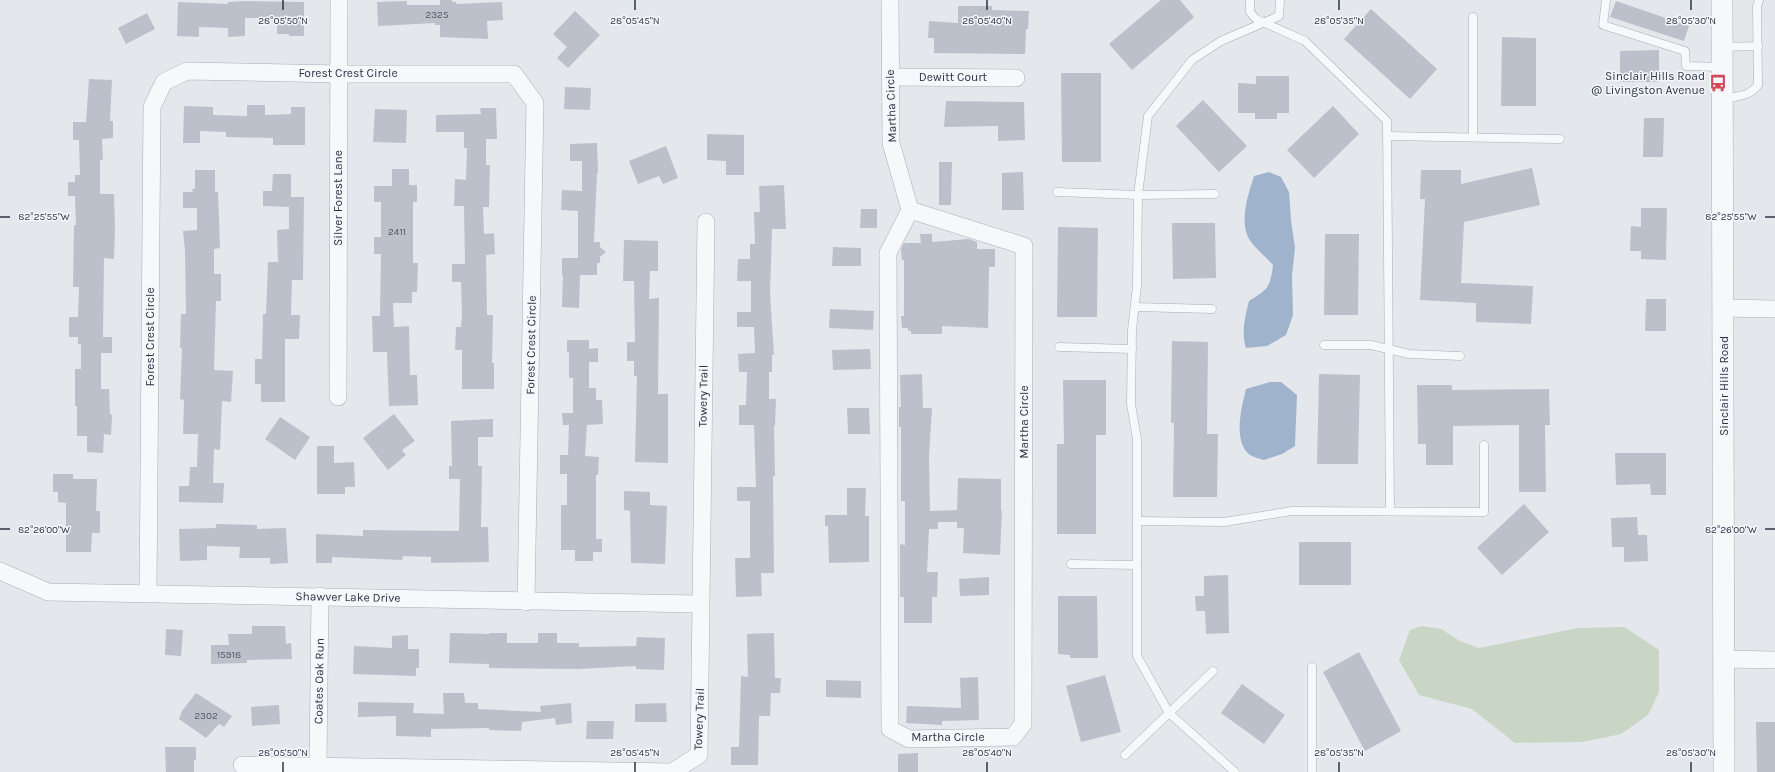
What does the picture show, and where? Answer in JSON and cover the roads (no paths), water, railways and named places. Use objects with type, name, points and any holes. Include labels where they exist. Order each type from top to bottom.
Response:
[{"type":"street","name":"Silver Forest Lane","points":[[338,397],[339,0]]},
{"type":"street","name":"Martha Circle","points":[[890,0],[891,143],[910,210],[888,253],[890,729],[909,739],[1013,737],[1023,724],[1024,246],[910,210]]},
{"type":"street","name":"Sinclair Hills Road","points":[[1722,0],[1724,308],[1724,772]]},
{"type":"street","name":"Forest Crest Circle","points":[[148,593],[152,107],[164,82],[186,71],[339,74],[514,74],[535,103],[526,602]]},
{"type":"street","name":"Dewitt Court","points":[[890,77],[1016,78]]},
{"type":"street","name":"Towery Trail","points":[[242,765],[672,772],[699,755],[706,222]]},
{"type":"street","points":[[1724,308],[1775,309]]},
{"type":"street","name":"Shawver Lake Drive","points":[[0,571],[48,592],[320,596],[526,602],[700,604]]},
{"type":"street","name":"Coates Oak Run","points":[[318,766],[320,596]]},
{"type":"street","points":[[1723,659],[1775,660]]},
{"type":"lane","points":[[1250,0],[1250,12],[1256,19],[1264,24],[1284,31],[1304,41],[1387,120],[1390,511]]},
{"type":"lane","points":[[1235,772],[1169,713],[1137,656],[1137,439],[1131,404],[1132,349],[1137,286],[1138,195],[1148,116],[1192,60],[1221,41],[1264,24],[1279,16],[1280,0]]},
{"type":"lane","points":[[1606,0],[1603,25],[1686,51],[1686,66],[1723,57],[1758,46]]},
{"type":"lane","points":[[1723,99],[1753,92],[1758,85],[1757,7],[1759,0]]},
{"type":"lane","points":[[1473,17],[1473,137]]},
{"type":"lane","points":[[1387,136],[1560,138]]},
{"type":"lane","points":[[1057,192],[1138,195],[1214,194]]},
{"type":"lane","points":[[1135,307],[1212,309]]},
{"type":"lane","points":[[1324,345],[1371,345],[1409,354],[1460,356]]},
{"type":"lane","points":[[1059,347],[1132,349]]},
{"type":"lane","points":[[1137,521],[1224,522],[1292,510],[1484,512],[1484,445]]},
{"type":"lane","points":[[1071,564],[1137,565]]},
{"type":"lane","points":[[1312,667],[1312,772]]},
{"type":"lane","points":[[1125,755],[1212,671]]},
{"type":"water","points":[[1269,172],[1281,177],[1289,192],[1295,248],[1292,276],[1293,315],[1286,335],[1267,346],[1246,348],[1244,330],[1249,301],[1260,294],[1267,287],[1271,279],[1273,265],[1253,245],[1247,235],[1245,227],[1245,209],[1254,176]]},
{"type":"water","points":[[1270,382],[1281,382],[1297,395],[1295,446],[1282,454],[1264,460],[1250,455],[1244,449],[1241,441],[1240,423],[1246,389]]},
{"type":"place","name":"Sinclair Hills Road @ Livingston Avenue","points":[[1718,83]]}]
